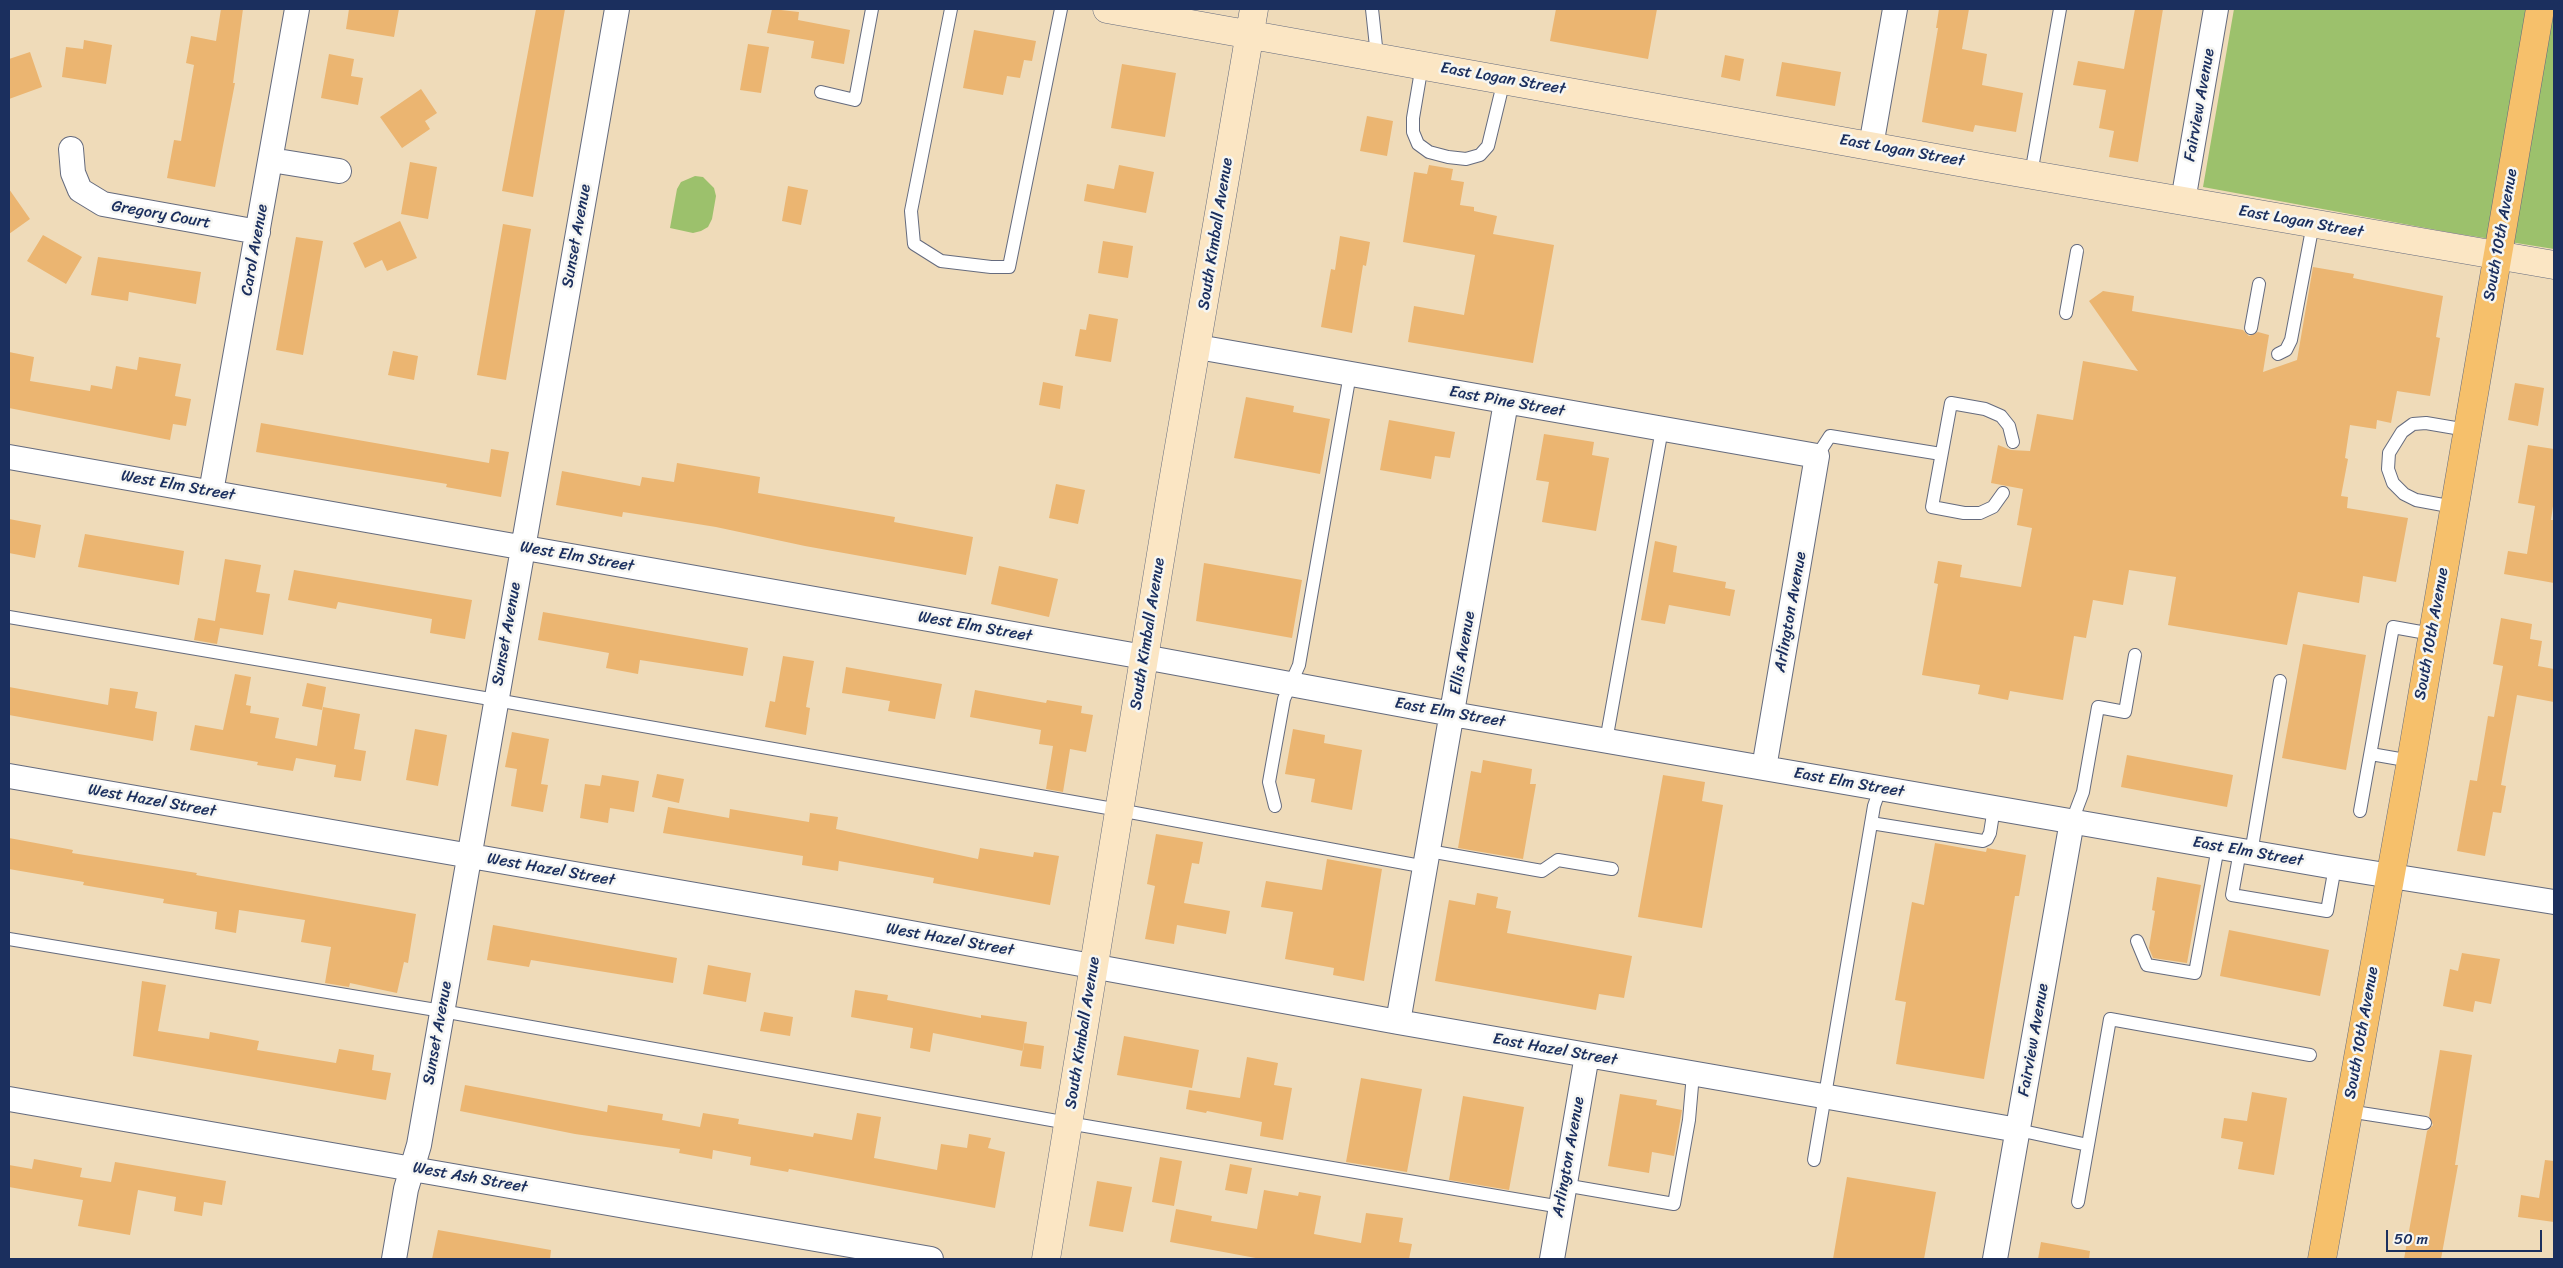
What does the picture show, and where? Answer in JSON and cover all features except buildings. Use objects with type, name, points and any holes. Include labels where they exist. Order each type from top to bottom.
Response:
[{"type":"main road","name":"South 10th Avenue","points":[[2322,1259],[2411,761],[2540,9]]},
{"type":"street","name":"Carol Avenue","points":[[210,492],[297,9]]},
{"type":"street","name":"Sunset Avenue","points":[[394,1259],[442,1010],[617,9]]},
{"type":"street","name":"East Logan Street","points":[[1107,9],[1252,21],[1377,56],[1422,65],[2312,224],[2554,265]]},
{"type":"street","points":[[1871,146],[1895,9]]},
{"type":"street","name":"Fairview Avenue","points":[[2183,201],[2216,9]]},
{"type":"street","name":"South Kimball Avenue","points":[[1046,1259],[1144,657],[1252,21]]},
{"type":"street","name":"Gregory Court","points":[[71,148],[73,173],[80,190],[103,204],[258,232]]},
{"type":"street","points":[[271,160],[339,172]]},
{"type":"street","name":"East Pine Street","points":[[1198,347],[1817,456]]},
{"type":"street","name":"Ellis Avenue","points":[[1398,1022],[1506,402]]},
{"type":"street","name":"Arlington Avenue","points":[[1764,768],[1817,456]]},
{"type":"street","name":"West Elm Street","points":[[9,457],[1144,657]]},
{"type":"street","name":"East Elm Street","points":[[1144,657],[1452,714],[1880,789],[2335,867],[2554,902]]},
{"type":"street","name":"West Hazel Street","points":[[9,776],[1094,966]]},
{"type":"street","name":"Fairview Avenue","points":[[1995,1259],[2072,822]]},
{"type":"street","name":"East Hazel Street","points":[[1094,966],[1398,1022],[2018,1130]]},
{"type":"street","name":"Arlington Avenue","points":[[1552,1259],[1586,1055]]},
{"type":"street","name":"West Ash Street","points":[[9,1099],[931,1259]]},
{"type":"lane","points":[[821,92],[855,100],[872,9]]},
{"type":"lane","points":[[951,9],[911,211],[914,244],[942,261],[991,267],[1009,267],[1061,9]]},
{"type":"lane","points":[[1372,9],[1377,56]]},
{"type":"lane","points":[[2031,174],[2060,9]]},
{"type":"lane","points":[[1422,65],[1413,118],[1413,132],[1418,144],[1429,152],[1448,157],[1466,159],[1480,155],[1488,146],[1504,80]]},
{"type":"lane","points":[[2278,354],[2286,350],[2291,340],[2312,224]]},
{"type":"lane","points":[[2066,313],[2077,251]]},
{"type":"lane","points":[[2252,328],[2259,284]]},
{"type":"lane","points":[[1275,806],[1270,782],[1272,765],[1284,700],[1299,665],[1350,374]]},
{"type":"lane","points":[[2003,493],[1994,507],[1980,513],[1964,513],[1932,508],[1951,403],[1985,409],[2001,416],[2009,426],[2012,442]]},
{"type":"lane","points":[[2454,507],[2416,500],[2404,494],[2393,483],[2388,469],[2389,453],[2402,432],[2413,424],[2426,423],[2467,430]]},
{"type":"lane","points":[[1606,741],[1662,430]]},
{"type":"lane","points":[[1817,456],[1830,436],[1941,454]]},
{"type":"lane","points":[[9,617],[496,700],[1120,810],[1427,859],[1542,871],[1558,860],[1612,869]]},
{"type":"lane","points":[[2360,811],[2393,628],[2432,634]]},
{"type":"lane","points":[[2072,822],[2083,792],[2098,707],[2125,712],[2135,655]]},
{"type":"lane","points":[[2137,941],[2147,965],[2195,973],[2236,850],[2280,682]]},
{"type":"lane","points":[[2371,754],[2411,761]]},
{"type":"lane","points":[[1814,1160],[1871,823],[1880,789]]},
{"type":"lane","points":[[1871,823],[1983,841],[1987,839],[1990,833],[1994,808]]},
{"type":"lane","points":[[2236,850],[2232,895],[2327,911],[2335,867]]},
{"type":"lane","points":[[9,939],[442,1010],[1068,1123],[1563,1196],[1674,1204],[1688,1120],[1692,1074]]},
{"type":"lane","points":[[2078,1202],[2110,1019],[2310,1055]]},
{"type":"lane","points":[[2348,1111],[2425,1123]]},
{"type":"lane","points":[[2018,1130],[2088,1145]]},
{"type":"green space","points":[[2234,9],[2554,9],[2554,249],[2453,233],[2203,187]]},
{"type":"green space","points":[[695,176],[703,177],[714,188],[716,196],[712,219],[708,227],[693,233],[670,228],[677,189],[681,182]]}]
